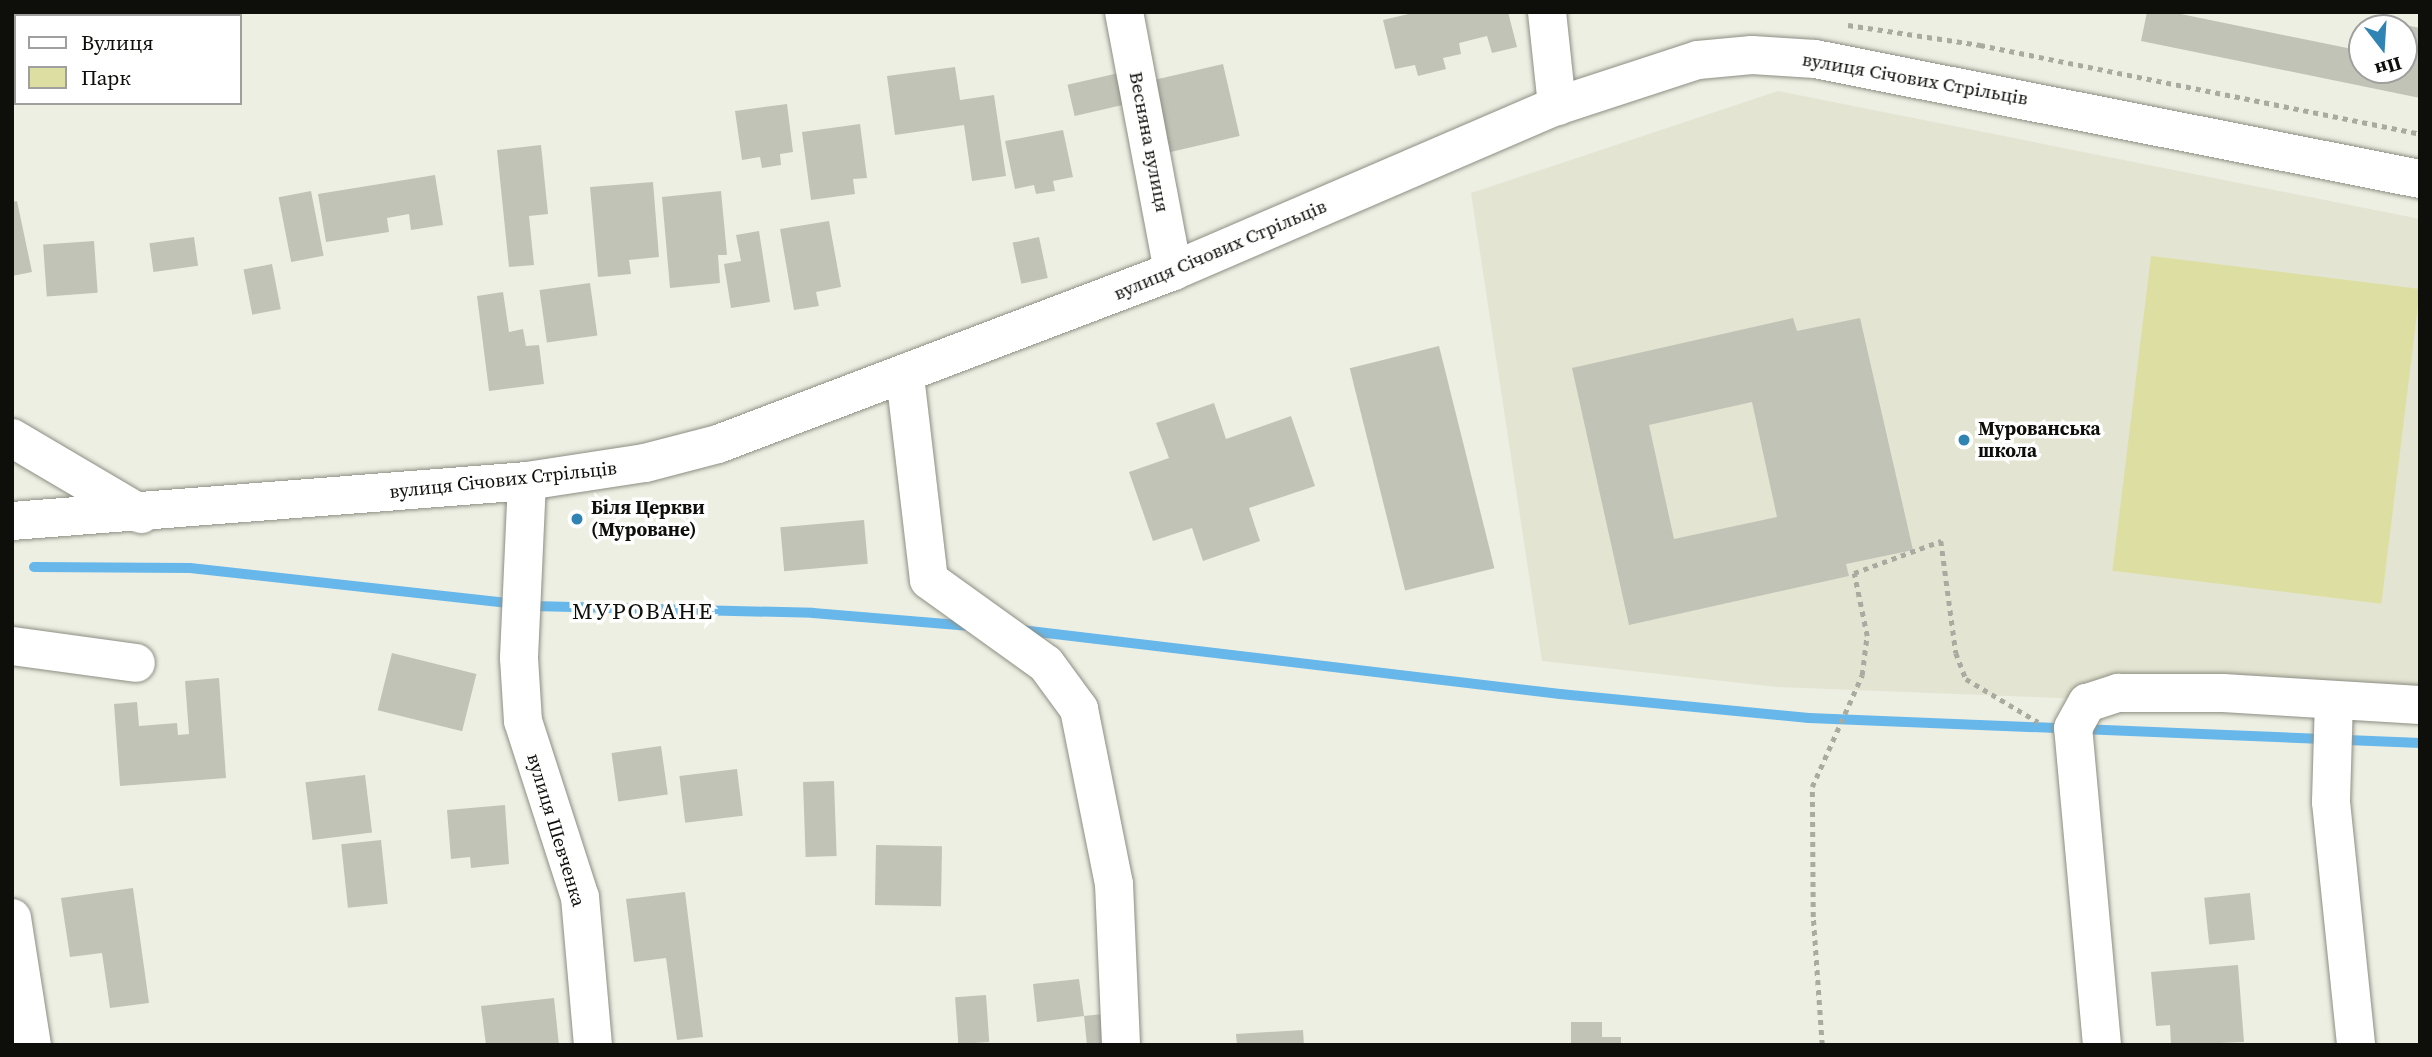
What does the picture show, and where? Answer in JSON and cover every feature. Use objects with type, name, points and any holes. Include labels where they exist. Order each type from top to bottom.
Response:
[{"type":"street","name":"Весняна вулиця","points":[[1124,12],[1173,271]]},
{"type":"street","points":[[1547,12],[1557,106]]},
{"type":"street","name":"вулиця Січових Стрільців","points":[[12,522],[141,514],[527,481],[645,463],[718,444],[905,376],[1173,271],[1557,106],[1698,60],[1752,55],[1815,59],[2420,179]]},
{"type":"street","points":[[905,376],[929,580],[1046,664],[1079,709],[1114,884],[1121,1045]]},
{"type":"street","points":[[12,438],[141,514]]},
{"type":"street","name":"вулиця Шевченка","points":[[527,481],[519,658],[523,721],[580,897],[593,1045]]},
{"type":"street","points":[[12,646],[135,663]]},
{"type":"street","points":[[2102,1045],[2074,741],[2087,703],[2118,693],[2334,707],[2420,705]]},
{"type":"street","points":[[2334,707],[2331,802],[2356,1045]]},
{"type":"street","points":[[12,918],[33,1045]]},
{"type":"path","points":[[1822,1045],[1814,917],[1812,787],[1862,675],[1867,636],[1854,573],[1941,541],[1956,653],[1966,679],[2033,721],[2074,741]]},
{"type":"shaded area","name":"Мурованська школа","points":[[1778,91],[2420,219],[2420,712],[1777,687],[1542,661],[1471,193]]},
{"type":"green space","points":[[2151,256],[2420,289],[2381,604],[2112,571]]},
{"type":"building","points":[[1417,12],[1508,12],[1517,47],[1492,53],[1487,36],[1459,43],[1461,54],[1443,58],[1446,69],[1418,76],[1415,65],[1395,69],[1383,20]]},
{"type":"building","points":[[2147,12],[2171,12],[2348,48],[2348,83],[2141,41]]},
{"type":"building","points":[[2418,28],[2420,28],[2420,98],[2351,84],[2418,84]]},
{"type":"building","points":[[1223,64],[1240,136],[1169,152],[1153,80]]},
{"type":"building","points":[[955,67],[960,100],[994,95],[1006,176],[972,181],[964,125],[895,135],[887,76]]},
{"type":"building","points":[[1123,72],[1130,103],[1075,116],[1067,85]]},
{"type":"building","points":[[787,104],[793,152],[780,154],[781,165],[762,168],[760,157],[742,160],[735,111]]},
{"type":"building","points":[[860,124],[867,178],[853,179],[855,194],[811,200],[802,132]]},
{"type":"building","points":[[1063,130],[1073,177],[1053,181],[1055,191],[1036,194],[1034,185],[1015,189],[1005,141]]},
{"type":"building","points":[[541,145],[548,214],[529,216],[534,265],[509,267],[497,150]]},
{"type":"building","points":[[435,175],[443,225],[411,230],[409,214],[387,218],[389,232],[326,242],[318,194]]},
{"type":"building","points":[[653,182],[659,257],[629,260],[631,274],[598,277],[590,187]]},
{"type":"building","points":[[311,191],[324,256],[291,262],[279,197]]},
{"type":"building","points":[[721,191],[727,255],[718,255],[720,283],[670,288],[662,197]]},
{"type":"building","points":[[17,201],[32,272],[12,276],[12,202]]},
{"type":"building","points":[[829,221],[841,287],[816,292],[819,306],[794,310],[780,229]]},
{"type":"building","points":[[759,231],[770,302],[731,308],[724,264],[741,261],[736,235]]},
{"type":"building","points":[[194,237],[198,266],[153,272],[149,243]]},
{"type":"building","points":[[1039,237],[1048,278],[1021,284],[1013,243]]},
{"type":"building","points":[[94,241],[98,293],[47,296],[43,245]]},
{"type":"building","points":[[272,264],[281,309],[252,315],[244,270]]},
{"type":"building","points":[[590,283],[597,335],[547,343],[539,290]]},
{"type":"building","points":[[503,292],[509,332],[523,329],[526,346],[539,345],[544,384],[489,391],[477,296]]},
{"type":"building","points":[[1793,318],[1797,331],[1860,318],[1913,550],[1846,564],[1849,576],[1629,625],[1572,368]],"holes":[[[1752,402],[1777,517],[1674,539],[1649,425]]]},
{"type":"building","points":[[1439,346],[1494,568],[1405,590],[1350,368]]},
{"type":"building","points":[[1214,403],[1226,439],[1291,416],[1315,486],[1249,508],[1260,541],[1203,561],[1192,528],[1153,541],[1129,472],[1169,458],[1156,423]]},
{"type":"building","points":[[864,520],[868,564],[784,571],[780,527]]},
{"type":"building","points":[[392,653],[476,674],[462,731],[378,710]]},
{"type":"building","points":[[219,678],[226,778],[120,786],[114,704],[137,702],[139,726],[177,723],[178,735],[189,734],[185,681]]},
{"type":"building","points":[[661,746],[668,795],[618,801],[611,753]]},
{"type":"building","points":[[737,769],[743,816],[685,823],[679,776]]},
{"type":"building","points":[[365,775],[372,833],[313,840],[305,782]]},
{"type":"building","points":[[834,781],[837,856],[806,857],[803,782]]},
{"type":"building","points":[[505,805],[509,864],[471,868],[470,857],[451,859],[447,810]]},
{"type":"building","points":[[381,840],[388,904],[348,908],[341,844]]},
{"type":"building","points":[[876,845],[942,846],[941,906],[875,905]]},
{"type":"building","points":[[133,888],[149,1003],[110,1008],[102,953],[70,957],[61,898]]},
{"type":"building","points":[[685,892],[703,1037],[677,1040],[666,958],[634,962],[626,899]]},
{"type":"building","points":[[2250,893],[2255,940],[2209,945],[2204,898]]},
{"type":"building","points":[[2238,965],[2244,1042],[2171,1045],[2170,1025],[2156,1026],[2151,972]]},
{"type":"building","points":[[1079,979],[1084,1016],[1037,1022],[1033,984]]},
{"type":"building","points":[[986,995],[989,1042],[958,1044],[955,997]]},
{"type":"building","points":[[554,998],[559,1045],[486,1045],[481,1006]]},
{"type":"building","points":[[1112,1013],[1116,1045],[1087,1045],[1084,1016]]},
{"type":"building","points":[[1571,1022],[1602,1022],[1602,1037],[1621,1037],[1621,1045],[1571,1045]]},
{"type":"building","points":[[1303,1030],[1304,1045],[1237,1045],[1236,1034]]},
{"type":"waterway","points":[[34,567],[190,568],[533,606],[813,613],[970,626]]},
{"type":"waterway","points":[[1021,630],[1560,694],[1809,718],[2420,743]]},
{"type":"place","name":"Мурованська школа","points":[[1964,440]]},
{"type":"place","name":"Біля Церкви (Муроване)","points":[[577,519]]},
{"type":"district","name":"МУРОВАНЕ","points":[[643,611]]}]
